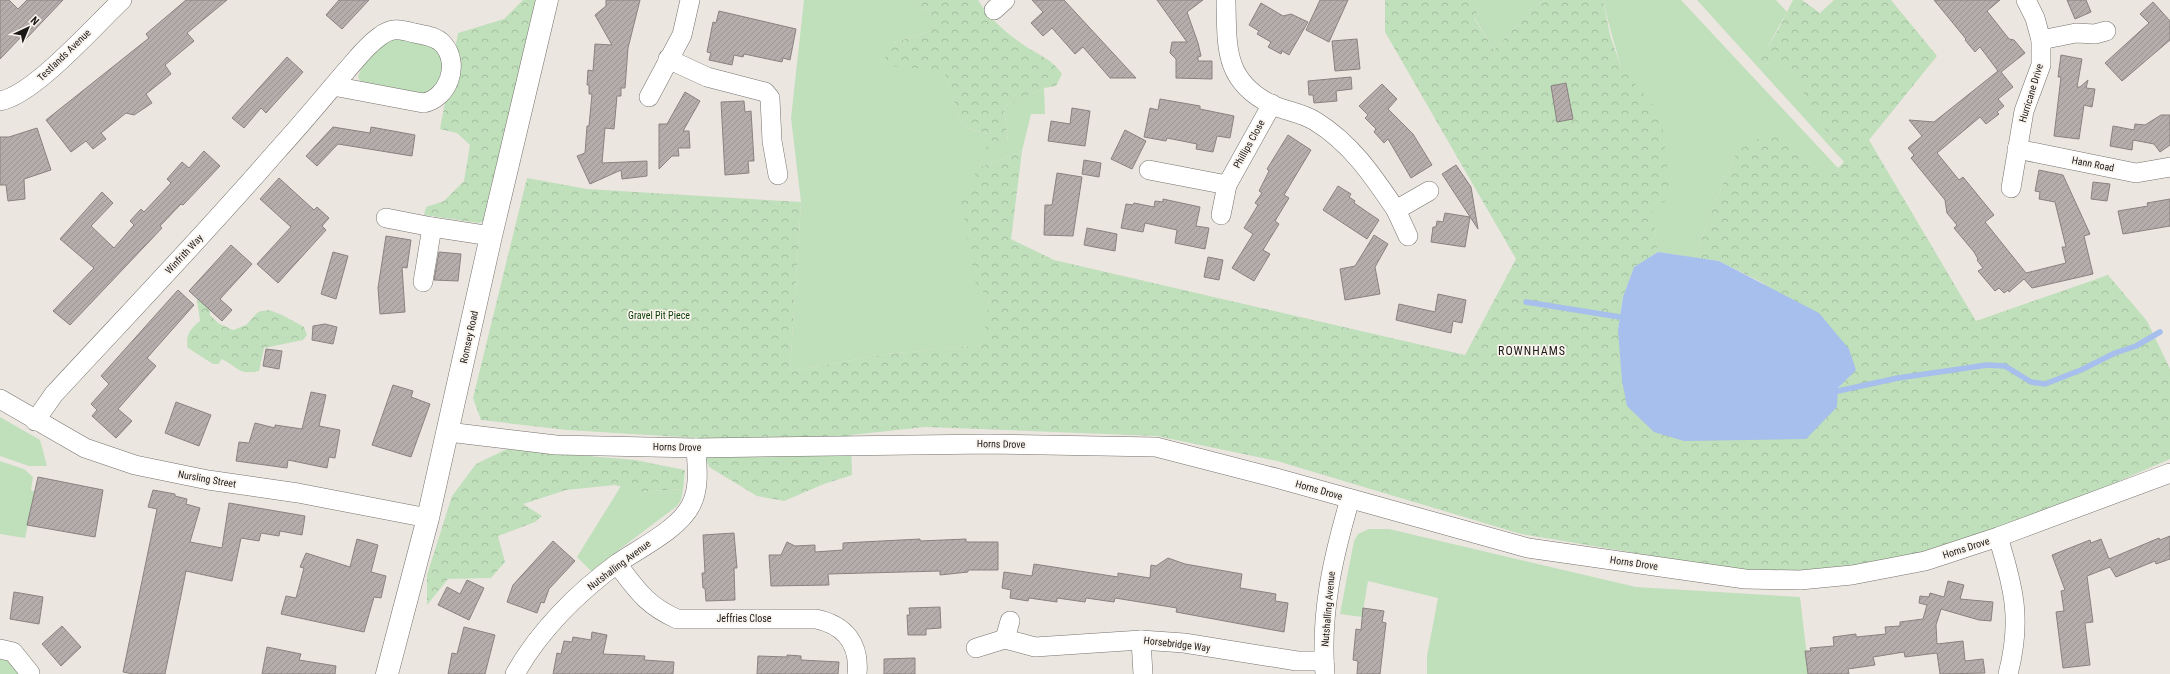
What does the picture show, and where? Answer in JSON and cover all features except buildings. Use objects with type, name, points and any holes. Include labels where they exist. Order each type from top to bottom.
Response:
[{"type":"main road","name":"Romsey Road","points":[[387,674],[428,518],[491,236],[548,0]]},
{"type":"street","name":"Testlands Avenue","points":[[0,101],[17,96],[36,82],[122,0]]},
{"type":"street","points":[[649,97],[682,35],[690,0]]},
{"type":"street","points":[[1226,0],[1227,48],[1233,68],[1246,86],[1272,104],[1314,120],[1338,138],[1361,160],[1396,210],[1408,236]]},
{"type":"street","name":"Hurricane Drive","points":[[2011,188],[2024,111],[2041,65],[2041,40],[2035,18],[2026,0]]},
{"type":"street","name":"Winfrith Way","points":[[35,421],[54,394],[212,224],[333,86],[377,38],[388,30],[400,29],[433,37],[443,44],[450,57],[451,72],[448,84],[440,96],[433,101],[423,103],[333,86]]},
{"type":"street","points":[[2041,40],[2076,33],[2095,34],[2106,31]]},
{"type":"street","points":[[668,59],[707,77],[734,85],[752,87],[765,92],[770,98],[772,141],[778,175]]},
{"type":"street","name":"Phillips Close","points":[[1220,215],[1227,185],[1272,104]]},
{"type":"street","name":"Hann Road","points":[[2017,149],[2136,173],[2170,167]]},
{"type":"street","points":[[1149,170],[1227,185]]},
{"type":"street","points":[[1396,210],[1429,191]]},
{"type":"street","points":[[386,218],[491,236]]},
{"type":"street","points":[[423,282],[432,227]]},
{"type":"street","name":"Nursling Street","points":[[0,399],[35,421],[85,448],[135,466],[208,480],[321,497],[428,518]]},
{"type":"street","name":"Horns Drove","points":[[448,432],[556,445],[696,448],[988,444],[1156,447],[1528,548],[1745,578],[1800,580],[1852,575],[1925,561],[1998,537],[2170,473]]},
{"type":"street","name":"Nutshalling Avenue","points":[[515,674],[540,638],[564,610],[617,564],[678,521],[691,505],[697,478],[696,448]]},
{"type":"street","name":"Nutshalling Avenue","points":[[1324,667],[1328,582],[1350,499]]},
{"type":"street","points":[[1998,537],[2013,586],[2016,616],[2014,652],[2008,674]]},
{"type":"street","name":"Jeffries Close","points":[[617,564],[645,600],[662,612],[677,619],[816,619],[831,622],[844,631],[856,647],[857,674]]},
{"type":"street","points":[[976,648],[1005,639],[1010,621]]},
{"type":"street","name":"Horsebridge Way","points":[[1005,639],[1036,647],[1141,640],[1184,643],[1297,661],[1324,667]]},
{"type":"street","points":[[1141,640],[1143,674]]},
{"type":"street","points":[[0,649],[13,652],[30,673]]},
{"type":"green space","points":[[523,0],[542,0],[487,219],[479,223],[424,215],[426,207],[444,201],[464,181],[470,145],[457,133],[440,129],[458,33],[504,19]]},
{"type":"green space","points":[[804,0],[907,0],[918,8],[931,11],[931,31],[893,43],[944,70],[962,126],[1008,141],[1004,107],[1044,88],[1045,114],[1031,114],[1022,151],[978,168],[989,297],[984,345],[886,354],[790,371],[801,202],[791,118]]},
{"type":"green space","points":[[907,0],[978,0],[982,7],[999,26],[1025,46],[1050,61],[1062,74],[1056,86],[1044,88],[1004,107],[1008,142],[986,150],[987,134],[962,126],[944,71],[881,65],[893,43],[931,31],[931,11],[918,8]]},
{"type":"green space","name":"Gravel Pit Piece","points":[[1385,0],[1483,0],[1474,18],[1494,50],[1533,7],[1545,0],[1603,0],[1610,35],[1621,67],[1661,114],[1671,197],[1652,209],[1658,252],[1634,267],[1623,297],[1618,330],[1838,388],[1855,370],[1763,283],[1719,261],[1695,258],[1711,212],[1737,151],[1775,129],[1831,175],[1844,162],[1786,63],[1757,64],[1778,30],[1793,0],[1802,0],[1820,13],[1834,0],[1891,0],[1937,56],[1869,140],[1976,321],[2108,275],[2147,321],[2170,369],[2170,459],[1997,534],[1847,574],[1768,575],[1521,534],[1277,461],[1157,436],[925,427],[851,435],[852,475],[824,484],[784,501],[757,496],[709,467],[698,438],[567,430],[481,420],[473,398],[527,178],[587,189],[801,202],[790,371],[886,354],[983,345],[989,297],[976,285],[961,201],[978,168],[1022,151],[1011,239],[1054,260],[1465,355],[1516,259],[1385,32]]},
{"type":"green space","points":[[1483,0],[1545,0],[1533,7],[1494,50],[1474,17]]},
{"type":"green space","points":[[1603,0],[1681,0],[1838,168],[1832,175],[1737,151],[1711,212],[1695,258],[1658,252],[1651,206],[1637,136],[1621,67]]},
{"type":"green space","points":[[1697,0],[1776,0],[1787,12],[1758,64],[1786,62],[1844,162]]},
{"type":"green space","points":[[396,38],[433,46],[439,50],[445,77],[424,97],[362,84],[358,77],[363,66],[373,53],[385,43]]},
{"type":"green space","points":[[200,293],[209,298],[210,315],[218,323],[233,330],[246,325],[258,312],[269,310],[304,327],[307,335],[303,340],[264,348],[259,371],[242,371],[221,359],[219,364],[213,364],[188,348],[187,343],[189,333],[200,321],[197,299]]},
{"type":"green space","points":[[0,417],[40,440],[47,466],[29,466],[0,456]]},
{"type":"green space","points":[[507,449],[635,460],[685,470],[683,489],[640,492],[615,485],[566,490],[523,504],[542,516],[535,522],[498,536],[505,562],[491,578],[448,579],[427,605],[427,575],[452,496],[476,464]]},
{"type":"green space","points":[[0,461],[24,469],[33,477],[31,490],[35,492],[25,538],[0,534]]},
{"type":"green space","points":[[621,486],[641,492],[683,489],[681,500],[677,506],[591,571],[577,557]]},
{"type":"green space","points":[[1369,529],[1389,529],[1636,587],[1800,597],[1809,674],[1427,674],[1427,656],[1438,598],[1368,581],[1362,617],[1340,614],[1354,541],[1358,534]]},
{"type":"green space","points":[[0,655],[5,655],[24,674],[0,674]]},
{"type":"water","points":[[1658,252],[1719,261],[1819,313],[1849,349],[1856,370],[1838,388],[1837,407],[1806,439],[1684,441],[1654,432],[1627,406],[1622,381],[1618,330],[1623,297],[1634,267]]},
{"type":"waterway","points":[[1526,302],[1620,317]]},
{"type":"waterway","points":[[1838,391],[1898,378],[1987,365],[2005,366],[2031,382],[2045,384],[2081,370],[2115,353],[2136,346],[2160,332]]},
{"type":"district","name":"ROWNHAMS","points":[[1532,351]]}]
